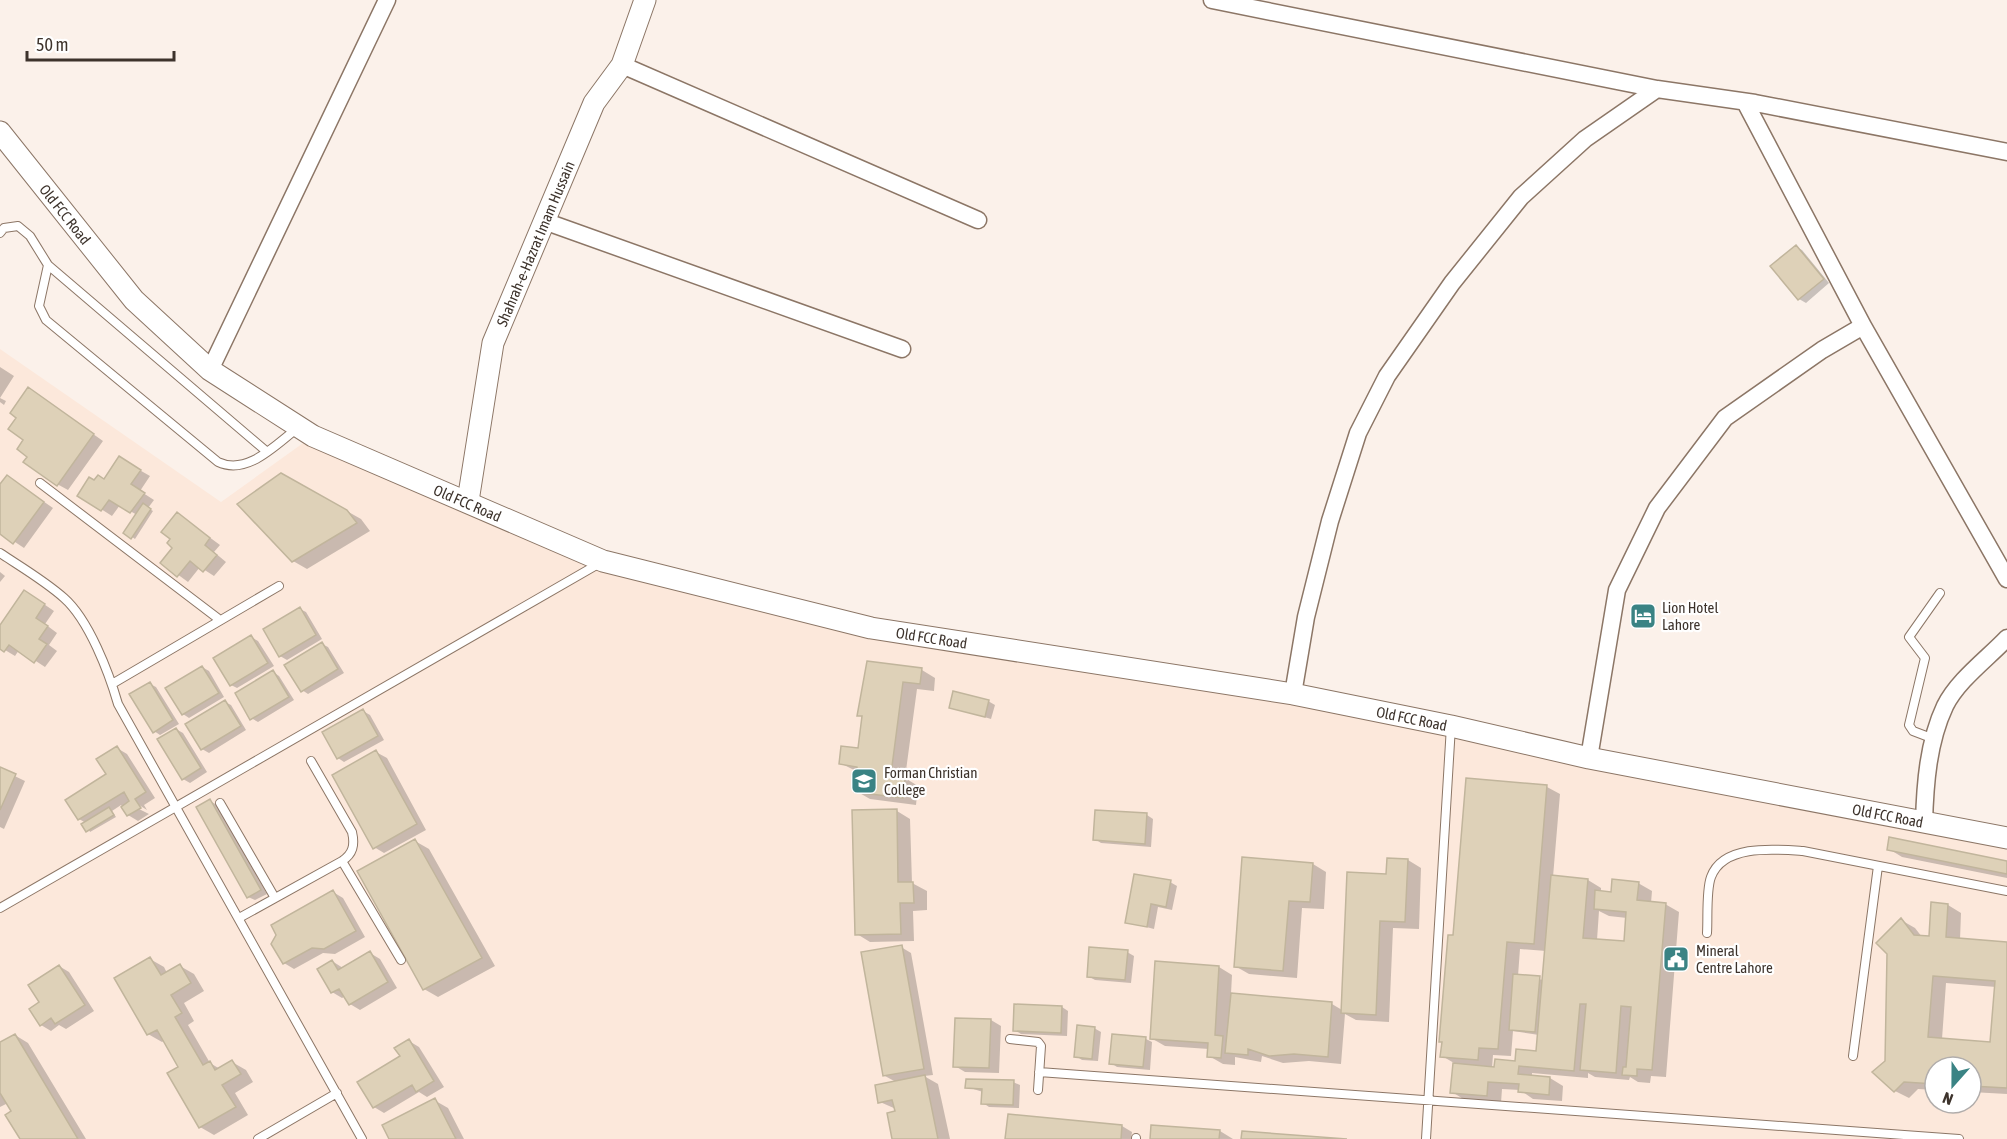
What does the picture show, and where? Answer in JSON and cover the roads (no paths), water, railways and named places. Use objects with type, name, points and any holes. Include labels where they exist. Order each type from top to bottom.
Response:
[{"type":"street","points":[[210,370],[387,0]]},
{"type":"street","name":"Shahrah-e-Hazrat Imam Hussain","points":[[468,501],[493,343],[594,103],[622,65],[645,0]]},
{"type":"street","points":[[1212,0],[1657,88],[1744,102],[2007,152]]},
{"type":"street","points":[[622,65],[978,220]]},
{"type":"street","points":[[1293,694],[1306,617],[1330,521],[1358,433],[1387,376],[1452,283],[1521,197],[1585,139],[1657,88]]},
{"type":"street","points":[[1744,102],[1863,326],[2007,579]]},
{"type":"street","name":"Old FCC Road","points":[[0,132],[134,300],[210,370],[313,436],[603,561],[871,628],[1293,694],[1451,726],[1589,758],[2007,838]]},
{"type":"street","points":[[544,220],[902,349]]},
{"type":"street","points":[[1589,758],[1617,590],[1657,508],[1725,418],[1822,350],[1863,326]]},
{"type":"street","points":[[1924,823],[1925,781],[1946,706],[1964,682],[2007,638]]},
{"type":"lane","points":[[0,233],[4,228],[18,226],[30,236],[48,264],[266,451]]},
{"type":"lane","points":[[48,264],[39,306],[46,320],[218,462],[230,467],[248,465],[300,427]]},
{"type":"lane","points":[[40,483],[220,620]]},
{"type":"lane","points":[[0,553],[70,604],[80,616],[112,684],[118,705],[362,1139]]},
{"type":"lane","points":[[0,908],[603,561]]},
{"type":"lane","points":[[112,684],[279,586]]},
{"type":"lane","points":[[1935,740],[1913,731],[1909,725],[1925,658],[1909,637],[1940,593]]},
{"type":"lane","points":[[1426,1139],[1451,726]]},
{"type":"lane","points":[[239,918],[342,861],[348,857],[354,845],[352,832],[311,761]]},
{"type":"lane","points":[[220,803],[275,898]]},
{"type":"lane","points":[[1707,933],[1710,878],[1722,862],[1746,851],[1803,850],[2007,891]]},
{"type":"lane","points":[[342,861],[401,960]]},
{"type":"lane","points":[[1853,1056],[1878,866]]},
{"type":"lane","points":[[1010,1039],[1038,1042],[1038,1090]]},
{"type":"lane","points":[[1039,1072],[1959,1139]]},
{"type":"lane","points":[[258,1139],[338,1093]]},
{"type":"place","name":"Lion Hotel Lahore","points":[[1643,616]]},
{"type":"place","name":"Forman Christian College","points":[[864,781]]},
{"type":"place","name":"Mineral Centre Lahore","points":[[1676,959]]}]
